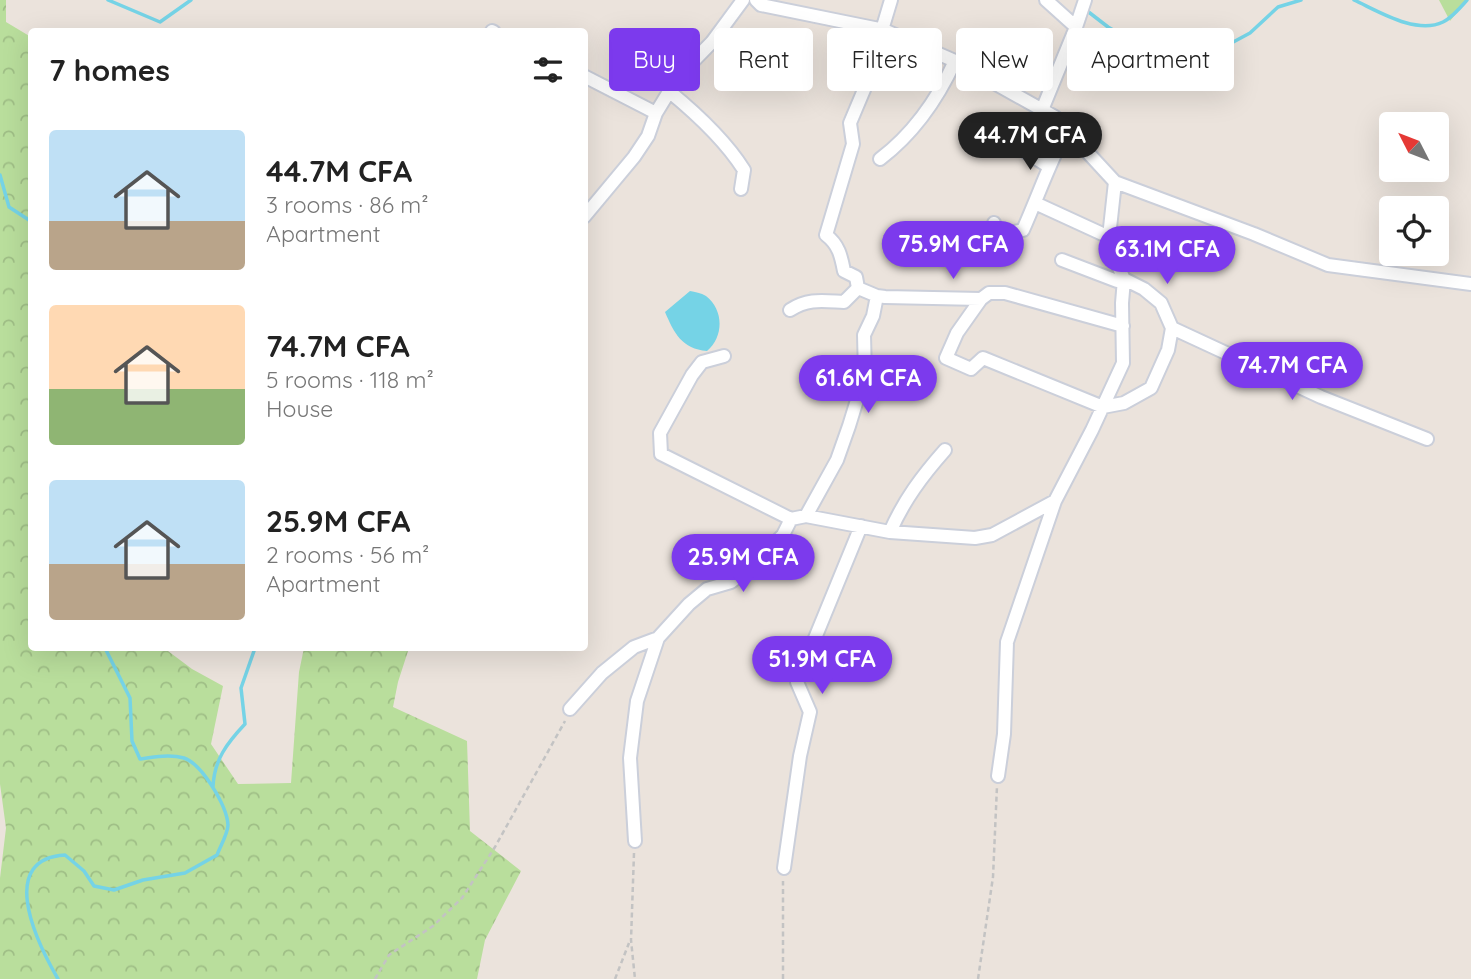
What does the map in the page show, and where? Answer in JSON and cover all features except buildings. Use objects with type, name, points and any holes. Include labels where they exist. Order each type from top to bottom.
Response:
[{"type":"street","points":[[588,212],[635,157],[648,136],[656,113],[678,77],[712,42],[743,0]]},
{"type":"street","points":[[756,0],[761,5],[873,28]]},
{"type":"street","points":[[884,28],[891,0]]},
{"type":"street","points":[[1046,0],[1076,27]]},
{"type":"street","points":[[1042,110],[1085,0]]},
{"type":"street","points":[[942,55],[1055,117],[1115,182],[1328,265],[1471,284]]},
{"type":"street","points":[[880,159],[915,126],[944,85],[955,61]]},
{"type":"street","points":[[588,78],[656,113]]},
{"type":"street","points":[[858,288],[856,277],[844,271],[835,242],[826,235],[853,144],[850,123],[863,91]]},
{"type":"street","points":[[670,92],[695,112],[737,159],[744,170],[740,189]]},
{"type":"street","points":[[994,223],[995,230],[1005,234],[1023,230],[1046,178],[1048,166],[1067,129]]},
{"type":"street","points":[[1010,142],[1048,166]]},
{"type":"street","points":[[998,776],[1004,734],[1007,642],[1055,500],[1104,407],[1123,363],[1122,303],[1125,279],[1113,255],[1109,237],[1115,182]]},
{"type":"street","points":[[1035,203],[1109,237]]},
{"type":"street","points":[[1062,260],[1117,281],[1125,279],[1144,289],[1161,303],[1172,328],[1168,350],[1152,388],[1124,403],[1104,407],[983,358],[971,369],[946,358],[957,333],[981,299],[989,293],[1005,293],[1123,326]]},
{"type":"street","points":[[858,288],[877,296],[981,299]]},
{"type":"street","points":[[790,310],[802,302],[814,300],[844,302],[858,288]]},
{"type":"street","points":[[806,516],[837,460],[849,426],[865,374],[864,335],[873,316],[877,296]]},
{"type":"street","points":[[1172,328],[1321,397],[1427,439]]},
{"type":"street","points":[[724,356],[702,362],[692,375],[660,433],[662,454],[791,519],[806,516],[890,532],[975,538],[992,535],[1055,500]]},
{"type":"street","points":[[890,532],[900,508],[918,480],[945,450]]},
{"type":"street","points":[[635,841],[630,758],[637,701],[658,638],[689,604],[707,589],[731,582],[754,564],[783,535],[791,519]]},
{"type":"street","points":[[784,868],[800,756],[810,712],[797,682],[861,526]]},
{"type":"street","points":[[570,709],[601,673],[634,648],[658,638]]},
{"type":"path","points":[[375,979],[389,955],[433,926],[461,898],[495,847],[570,709]]},
{"type":"path","points":[[978,979],[993,877],[998,776]]},
{"type":"path","points":[[635,841],[631,940],[635,979]]},
{"type":"path","points":[[783,979],[784,868]]},
{"type":"path","points":[[615,979],[631,940]]},
{"type":"green space","points":[[0,0],[6,0],[6,22],[28,35],[28,651],[168,651],[192,669],[223,686],[211,744],[238,784],[291,783],[299,672],[303,651],[408,651],[393,707],[467,741],[470,831],[521,871],[485,940],[477,979],[0,979],[0,878],[6,828],[0,784]]},
{"type":"green space","points":[[1439,0],[1467,0],[1450,21]]},
{"type":"water","points":[[690,291],[706,296],[719,316],[717,338],[707,351],[691,347],[680,339],[665,312]]},
{"type":"waterway","points":[[108,0],[160,22],[191,0]]},
{"type":"waterway","points":[[1086,10],[1108,27],[1141,46],[1211,54],[1250,33],[1278,7],[1301,0]]},
{"type":"waterway","points":[[1354,0],[1397,20],[1421,26],[1443,22],[1467,0]]},
{"type":"waterway","points":[[0,175],[9,207],[28,219]]},
{"type":"waterway","points":[[58,979],[39,941],[27,902],[27,884],[33,870],[45,860],[65,855],[84,871],[94,886],[114,890],[143,880],[185,873],[217,855],[228,828],[227,817],[218,797],[206,777],[191,762],[173,756],[140,759],[132,741],[130,698],[106,651]]},
{"type":"waterway","points":[[213,787],[216,768],[223,753],[245,724],[241,688],[254,651]]}]
